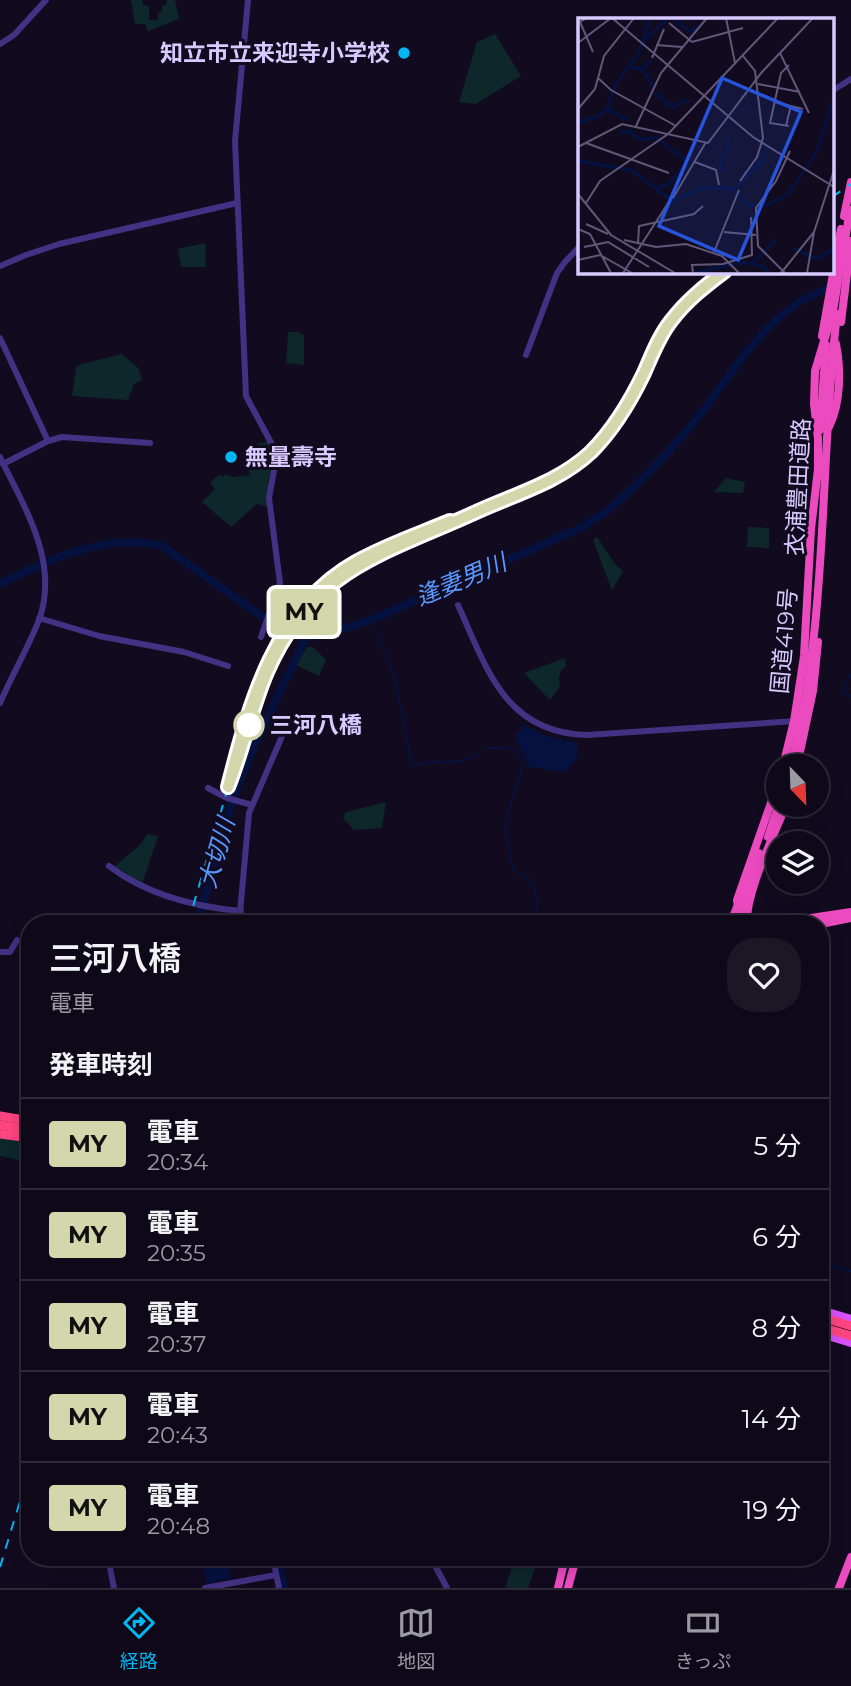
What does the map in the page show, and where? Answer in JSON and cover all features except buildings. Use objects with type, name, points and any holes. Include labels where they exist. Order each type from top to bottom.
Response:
[{"type":"highway","name":"衣浦豊田道路","points":[[786,754],[795,723],[807,649],[825,357],[851,182]]},
{"type":"highway","name":"衣浦豊田道路","points":[[834,270],[848,209]]},
{"type":"highway","name":"国道419号","points":[[787,754],[798,722],[811,529],[818,469],[818,430],[814,413],[815,371],[833,311],[848,209]]},
{"type":"highway","name":"衣浦豊田道路","points":[[796,754],[812,657],[831,362],[851,225]]},
{"type":"highway","name":"衣浦豊田道路","points":[[828,429],[851,241]]},
{"type":"highway","name":"衣浦豊田道路","points":[[818,430],[825,310],[833,273]]},
{"type":"highway","name":"国道419号","points":[[797,754],[814,688],[820,608],[823,471],[828,429],[834,415],[839,367],[833,311]]},
{"type":"highway","points":[[795,754],[798,722],[814,688]]},
{"type":"highway","points":[[742,915],[737,900],[766,817]]},
{"type":"highway","points":[[733,915],[769,817]]},
{"type":"highway","points":[[746,915],[775,817]]},
{"type":"highway","points":[[746,915],[781,817]]},
{"type":"highway","points":[[746,915],[766,825]]},
{"type":"highway","points":[[829,915],[851,912]]},
{"type":"highway","points":[[829,922],[851,918]]},
{"type":"highway","points":[[0,1113],[21,1116]]},
{"type":"highway","points":[[0,1125],[21,1133]]},
{"type":"highway","points":[[0,1133],[21,1135]]},
{"type":"highway","points":[[829,1319],[851,1326]]},
{"type":"highway","points":[[829,1329],[851,1336]]},
{"type":"highway","points":[[839,1588],[851,1557]]},
{"type":"highway","points":[[558,1588],[566,1566]]},
{"type":"highway","points":[[568,1588],[570,1566]]},
{"type":"main road","points":[[829,1312],[851,1319]]},
{"type":"main road","points":[[829,1336],[851,1343]]},
{"type":"street","points":[[0,44],[14,35],[46,0]]},
{"type":"street","points":[[248,0],[235,141],[246,396],[275,450],[270,498],[280,583],[262,634]]},
{"type":"street","points":[[834,90],[851,79]]},
{"type":"street","points":[[0,266],[26,254],[59,244],[237,204]]},
{"type":"street","points":[[526,355],[557,273],[578,248]]},
{"type":"street","points":[[0,338],[48,441]]},
{"type":"street","points":[[0,703],[39,618],[46,575],[34,528],[2,460],[62,437],[150,443]]},
{"type":"street","points":[[458,605],[499,690],[523,715],[551,730],[587,735],[798,722]]},
{"type":"street","points":[[39,618],[99,636],[184,652],[228,666]]},
{"type":"street","points":[[240,915],[252,805],[289,720]]},
{"type":"street","points":[[208,788],[227,798],[252,805]]},
{"type":"street","points":[[109,866],[142,887],[202,905],[241,911]]},
{"type":"street","points":[[0,952],[10,952],[17,940]]},
{"type":"street","points":[[110,1566],[114,1588]]},
{"type":"street","points":[[274,1566],[279,1588]]},
{"type":"street","points":[[435,1566],[447,1588]]},
{"type":"street","points":[[205,1588],[276,1575]]},
{"type":"green space","points":[[131,0],[143,0],[143,5],[149,6],[149,20],[158,20],[158,13],[162,12],[162,6],[166,5],[167,0],[175,0],[179,19],[148,31],[145,24],[135,24]]},
{"type":"green space","points":[[495,34],[521,76],[476,104],[459,102],[477,42]]},
{"type":"green space","points":[[205,243],[206,267],[181,267],[178,249]]},
{"type":"green space","points":[[288,332],[300,332],[304,335],[304,365],[286,363]]},
{"type":"green space","points":[[122,354],[138,368],[142,380],[134,384],[128,400],[72,396],[76,367]]},
{"type":"green space","points":[[268,441],[272,459],[268,507],[257,504],[231,527],[202,502],[215,489],[210,482],[219,475],[250,475],[249,470],[257,469],[257,444]]},
{"type":"green space","points":[[726,478],[745,482],[743,493],[714,492]]},
{"type":"green space","points":[[748,527],[769,528],[769,548],[747,547]]},
{"type":"green space","points":[[597,537],[615,564],[623,571],[612,590],[593,540]]},
{"type":"green space","points":[[307,647],[313,647],[326,660],[319,676],[296,665]]},
{"type":"green space","points":[[565,658],[566,667],[561,670],[560,686],[550,700],[524,673]]},
{"type":"green space","points":[[386,802],[382,828],[354,830],[343,818],[346,812]]},
{"type":"green space","points":[[147,834],[158,836],[142,884],[115,866],[141,844]]},
{"type":"green space","points":[[0,1136],[21,1140],[21,1161],[0,1156]]},
{"type":"green space","points":[[512,1566],[535,1566],[528,1588],[505,1588]]},
{"type":"shaded area","points":[[525,725],[546,736],[578,743],[576,759],[565,772],[529,767],[515,736]]},
{"type":"shaded area","points":[[203,1566],[229,1566],[231,1578],[208,1584]]},
{"type":"waterway","name":"逢妻男川","points":[[0,584],[78,551],[120,543],[141,543],[162,546],[263,617],[304,630],[328,631],[353,626],[585,526],[604,513],[638,483],[686,432],[756,341],[776,320],[798,303],[823,290],[851,284]]},
{"type":"waterway","points":[[373,619],[374,627]]},
{"type":"waterway","name":"大切川","points":[[200,915],[233,797],[309,631]]},
{"type":"waterway","points":[[376,631],[385,654]]},
{"type":"waterway","points":[[387,658],[394,676],[412,762],[415,765],[456,762],[478,754]]},
{"type":"waterway","points":[[851,674],[841,693],[851,696]]},
{"type":"waterway","points":[[485,749],[497,747],[516,750],[523,765],[505,824],[513,870],[532,881],[538,902],[537,915]]},
{"type":"waterway","points":[[829,1264],[851,1271]]},
{"type":"waterway","name":"大切川","points":[[280,1566],[281,1572]]},
{"type":"waterway","name":"大切川","points":[[282,1579],[284,1588]]},
{"type":"railway","points":[[834,196],[851,184]]},
{"type":"railway","points":[[191,915],[243,725],[267,666],[296,617],[315,596],[362,560],[392,545],[514,498],[560,475],[580,461],[595,447],[619,415],[657,343],[680,309],[722,273]]},
{"type":"railway","points":[[0,1567],[21,1498]]},
{"type":"train","name":"MY","points":[[450,521],[356,562],[339,573],[309,602],[282,637],[263,673],[242,728],[228,787],[267,672],[285,638],[311,603],[343,574],[372,556],[532,490],[569,469],[590,453],[625,408],[670,322],[699,291],[722,273]]},
{"type":"place","name":"知立市立来迎寺小学校","points":[[404,53]]},
{"type":"place","name":"無量壽寺","points":[[231,457]]},
{"type":"place","name":"三河八橋","points":[[249,725]]}]
